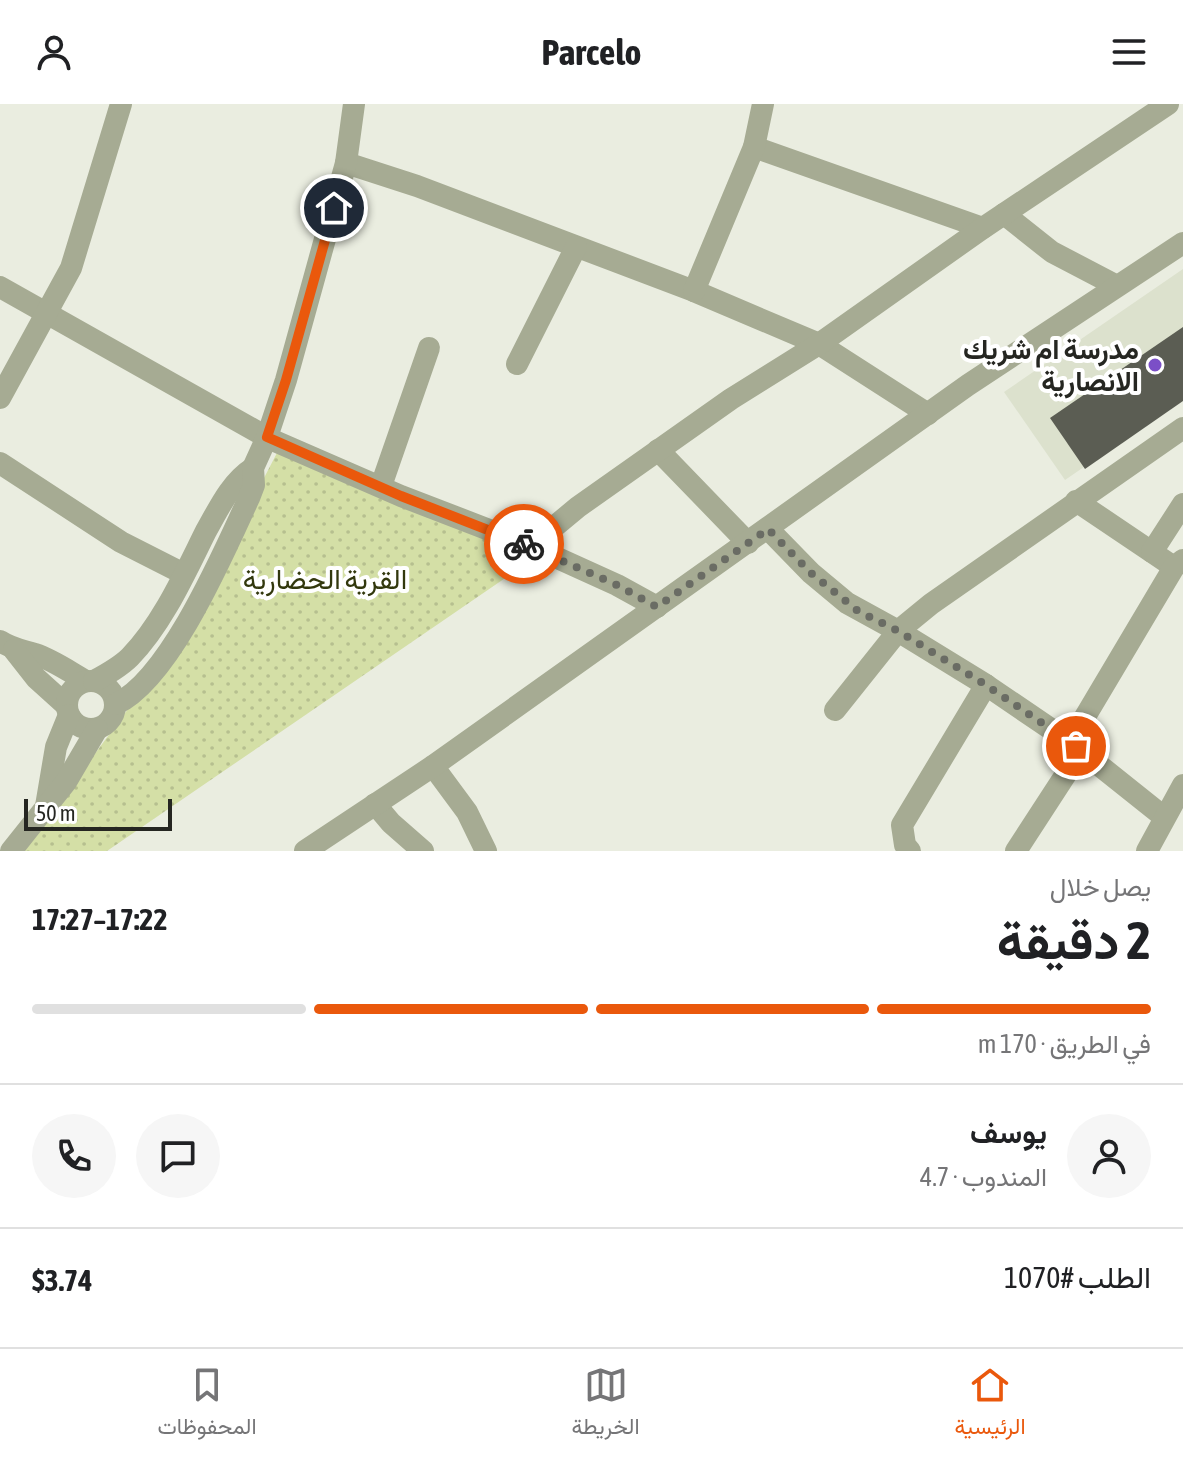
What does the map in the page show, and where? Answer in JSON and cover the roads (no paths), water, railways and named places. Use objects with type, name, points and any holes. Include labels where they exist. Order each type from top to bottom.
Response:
[{"type":"street","points":[[0,398],[71,268],[121,104]]},
{"type":"street","points":[[116,704],[134,693],[150,675],[185,624],[249,498],[254,485],[253,468],[286,380],[346,163],[354,104]]},
{"type":"street","points":[[694,291],[754,147],[763,104]]},
{"type":"street","points":[[531,546],[578,507],[731,399],[819,344],[983,228],[1168,104]]},
{"type":"street","points":[[754,147],[983,228]]},
{"type":"street","points":[[346,163],[417,186],[694,291],[753,319],[819,344],[928,414]]},
{"type":"street","points":[[1004,214],[1052,252],[1117,286]]},
{"type":"street","points":[[305,851],[433,766],[928,414],[1183,243]]},
{"type":"street","points":[[517,364],[576,247]]},
{"type":"street","points":[[0,287],[267,437],[531,546],[657,607]]},
{"type":"street","points":[[381,486],[429,348]]},
{"type":"street","points":[[835,710],[898,631],[949,589],[1183,428]]},
{"type":"street","points":[[658,450],[748,543]]},
{"type":"street","points":[[0,463],[121,542],[184,574]]},
{"type":"street","points":[[45,809],[56,747],[72,691],[130,657],[165,609],[239,477],[253,468]]},
{"type":"street","points":[[1016,851],[1178,563],[1152,552],[1076,501]]},
{"type":"street","points":[[1152,552],[1183,504]]},
{"type":"street","points":[[768,529],[811,573],[847,603],[986,685],[1076,746],[1164,817]]},
{"type":"street","points":[[7,645],[80,727],[97,729]]},
{"type":"street","points":[[7,645],[35,654],[110,689],[116,704],[111,720],[97,729],[66,782],[11,851]]},
{"type":"street","points":[[910,851],[905,845],[902,825],[986,685]]},
{"type":"street","points":[[433,766],[467,812],[486,851]]},
{"type":"street","points":[[1147,851],[1183,785]]},
{"type":"street","points":[[375,804],[423,851]]},
{"type":"place","name":"مدرسة ام شريك الانصارية","points":[[1155,365]]},
{"type":"park label","name":"القرية الحضارية","points":[[325,579]]}]
